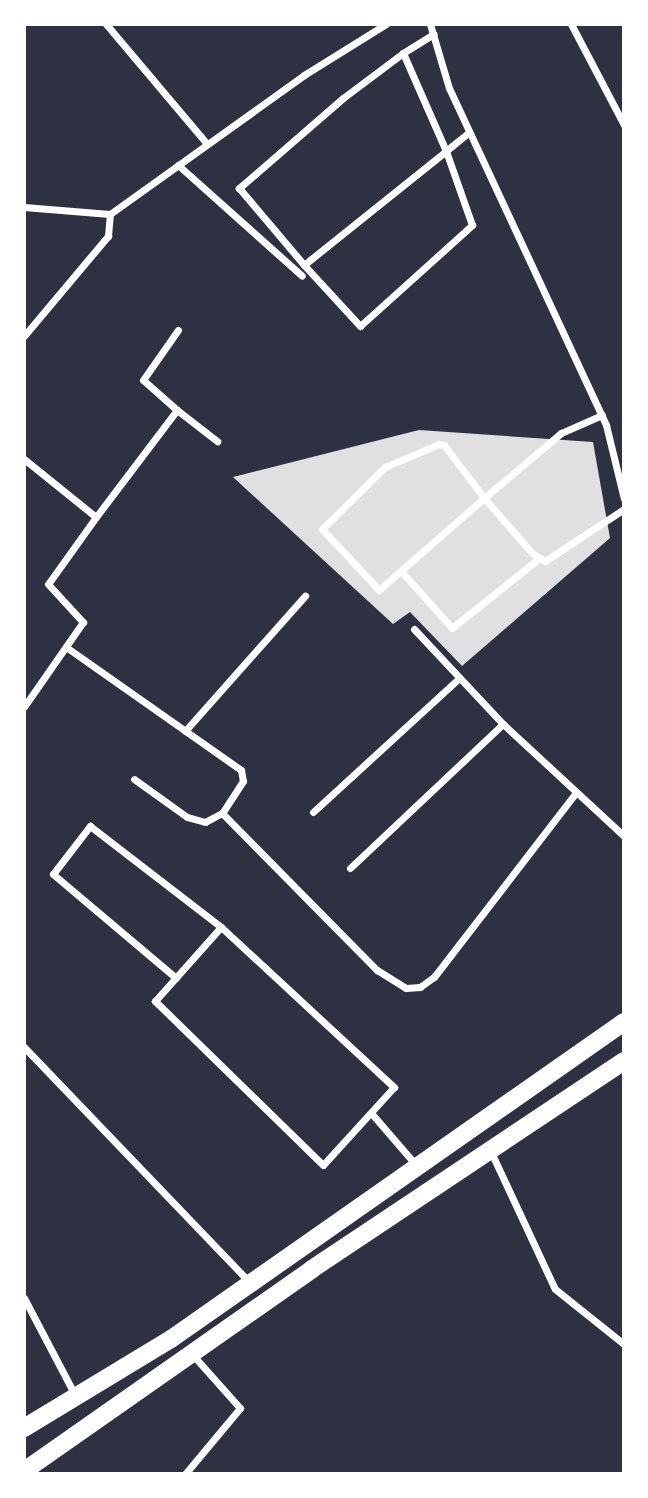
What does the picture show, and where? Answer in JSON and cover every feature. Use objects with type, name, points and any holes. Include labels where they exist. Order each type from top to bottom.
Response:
[{"type":"main road","points":[[26,1424],[76,1397],[250,1283],[624,1022]]},
{"type":"main road","points":[[24,1471],[489,1148],[624,1061]]},
{"type":"street","points":[[106,24],[207,144]]},
{"type":"street","points":[[24,206],[110,215],[303,75],[386,24]]},
{"type":"street","points":[[430,24],[469,132],[602,415],[624,499]]},
{"type":"street","points":[[570,24],[624,124]]},
{"type":"street","points":[[403,53],[446,151],[472,225],[360,326],[239,188],[403,53],[433,34]]},
{"type":"street","points":[[304,265],[469,132]]},
{"type":"street","points":[[178,165],[302,276]]},
{"type":"street","points":[[24,336],[108,236],[110,215]]},
{"type":"street","points":[[178,330],[143,380],[218,441]]},
{"type":"street","points":[[24,707],[82,622],[48,584],[177,410]]},
{"type":"street","points":[[602,415],[561,433],[484,498],[379,590],[325,533],[323,524],[385,467],[439,444],[484,498],[538,559],[545,561],[624,509]]},
{"type":"street","points":[[24,459],[96,517]]},
{"type":"street","points":[[401,571],[452,628],[538,559]]},
{"type":"street","points":[[185,731],[305,596]]},
{"type":"street","points":[[414,629],[503,724],[575,794],[624,836]]},
{"type":"street","points":[[66,647],[241,769],[243,781],[222,813],[205,822],[187,817],[134,779]]},
{"type":"street","points":[[313,813],[459,678]]},
{"type":"street","points":[[351,868],[503,724]]},
{"type":"street","points":[[222,813],[377,970],[406,988],[420,987],[433,977],[575,794]]},
{"type":"street","points":[[176,978],[53,874],[90,826],[221,927],[394,1087],[323,1165],[155,1001],[176,978],[221,927]]},
{"type":"street","points":[[24,1047],[250,1283]]},
{"type":"street","points":[[372,1114],[416,1166]]},
{"type":"street","points":[[489,1148],[555,1289],[624,1345]]},
{"type":"street","points":[[24,1298],[76,1397]]},
{"type":"street","points":[[185,1474],[240,1408],[191,1353]]},
{"type":"building","points":[[419,430],[593,442],[610,538],[462,666],[410,612],[393,624],[233,477]]}]
